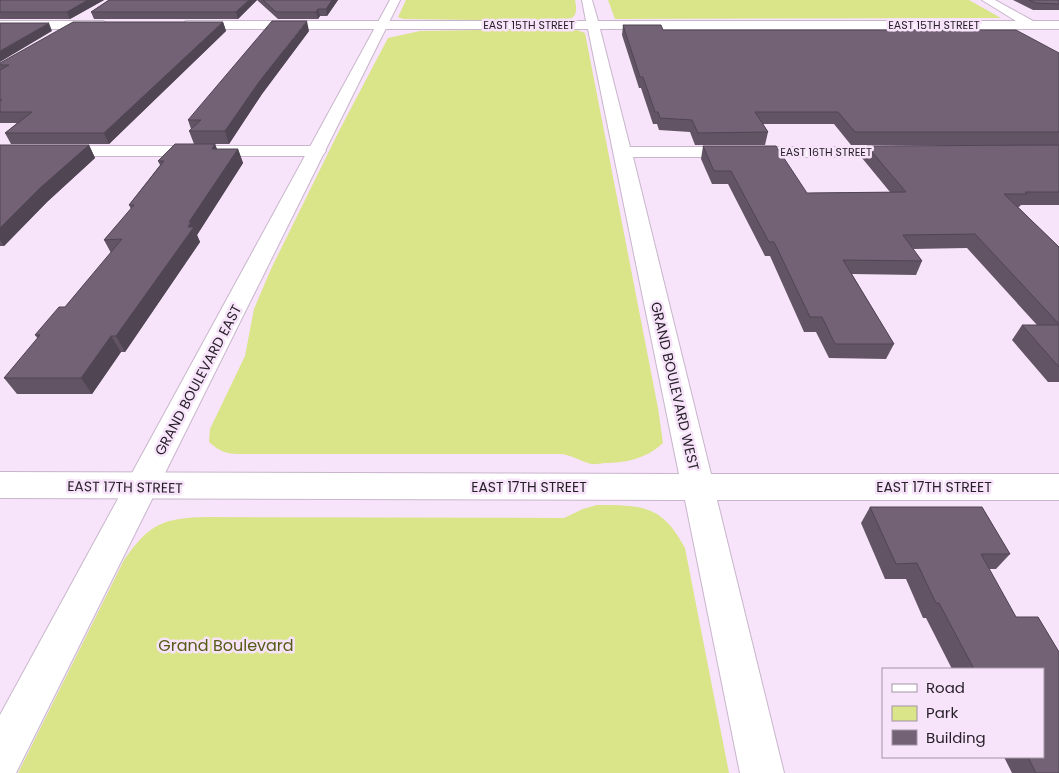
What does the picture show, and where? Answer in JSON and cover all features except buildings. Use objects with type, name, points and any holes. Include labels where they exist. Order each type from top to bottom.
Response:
[{"type":"street","name":"GRAND BOULEVARD EAST","points":[[0,759],[384,25],[395,0]]},
{"type":"street","points":[[987,0],[1052,36]]},
{"type":"street","points":[[57,35],[98,10]]},
{"type":"street","name":"EAST 15TH STREET","points":[[175,25],[384,25],[591,13],[1059,25]]},
{"type":"street","name":"GRAND BOULEVARD WEST","points":[[591,13],[762,773]]},
{"type":"street","points":[[0,25],[118,25]]},
{"type":"street","points":[[0,152],[317,150]]},
{"type":"street","name":"EAST 16TH STREET","points":[[623,152],[919,152]]},
{"type":"street","name":"EAST 17TH STREET","points":[[0,485],[142,487],[1059,487]]},
{"type":"green space","points":[[406,0],[575,0],[576,13],[570,19],[561,21],[403,19],[398,17]]},
{"type":"green space","points":[[608,0],[969,0],[1001,18],[615,19]]},
{"type":"green space","points":[[574,29],[585,33],[658,408],[663,443],[650,453],[635,459],[590,464],[561,454],[239,454],[226,453],[209,442],[210,429],[245,356],[254,309],[271,269],[339,131],[388,38],[420,31]]},
{"type":"green space","name":"Grand Boulevard","points":[[597,505],[639,507],[649,510],[659,515],[668,523],[685,548],[729,773],[18,773],[124,560],[150,530],[159,525],[180,519],[208,517],[564,518]]}]
